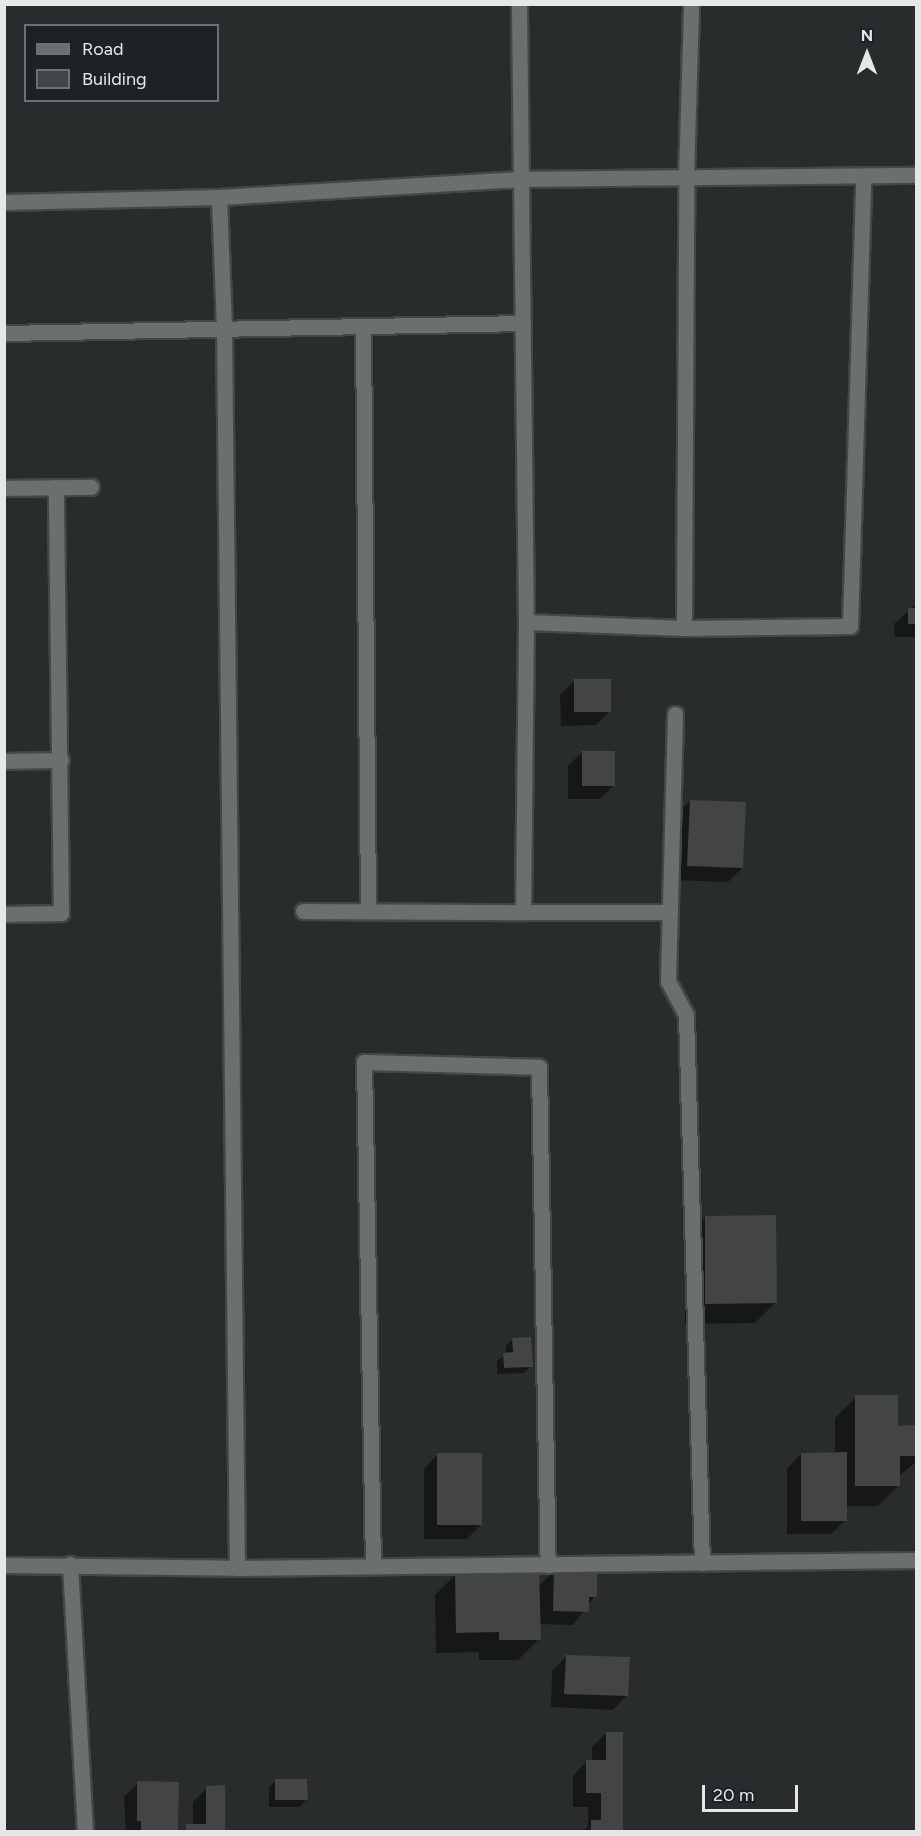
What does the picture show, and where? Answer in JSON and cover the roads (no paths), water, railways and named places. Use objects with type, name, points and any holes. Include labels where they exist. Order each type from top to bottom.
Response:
[{"type":"street","points":[[519,4],[526,622],[524,912]]},
{"type":"street","points":[[684,628],[686,177],[691,4]]},
{"type":"street","points":[[4,202],[219,197],[520,179],[916,175]]},
{"type":"street","points":[[526,622],[684,628],[850,626],[863,176]]},
{"type":"street","points":[[219,197],[224,329],[237,1568]]},
{"type":"street","points":[[4,333],[524,323]]},
{"type":"street","points":[[363,326],[368,911]]},
{"type":"street","points":[[4,914],[61,913],[56,487]]},
{"type":"street","points":[[4,488],[91,487]]},
{"type":"street","points":[[675,714],[668,981],[686,1015],[702,1563]]},
{"type":"street","points":[[4,761],[61,760]]},
{"type":"street","points":[[303,911],[670,912]]},
{"type":"street","points":[[373,1566],[364,1062],[539,1067],[548,1565]]},
{"type":"street","points":[[4,1565],[70,1564],[237,1568],[916,1560]]},
{"type":"street","points":[[70,1564],[85,1832]]}]
